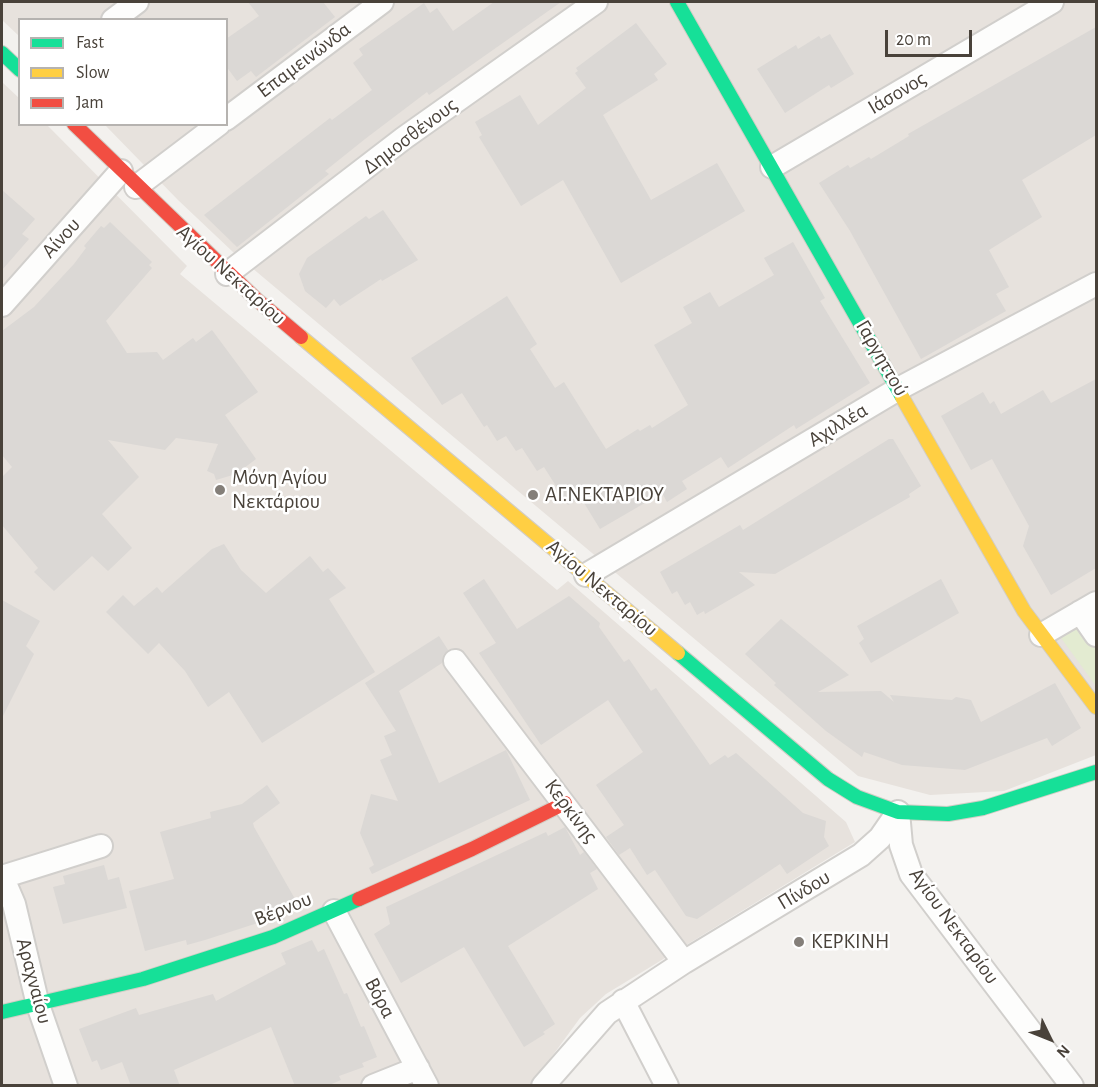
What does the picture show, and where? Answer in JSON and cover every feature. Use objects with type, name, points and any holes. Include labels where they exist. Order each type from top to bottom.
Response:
[{"type":"street","points":[[117,18],[137,2]]},
{"type":"street","name":"Επαμεινώνδα","points":[[228,118],[382,2]]},
{"type":"street","name":"Γαργηττού","points":[[677,2],[900,388],[1024,611],[1096,707]]},
{"type":"street","name":"Ιάσονος","points":[[772,167],[1052,2]]},
{"type":"street","name":"Δημοσθένους","points":[[227,274],[404,138],[585,4]]},
{"type":"street","points":[[2,53],[18,68]]},
{"type":"street","name":"Αγίου Νεκταρίου","points":[[76,126],[227,274],[828,779],[857,797],[898,812],[901,845],[911,874],[1072,1086]]},
{"type":"street","points":[[128,179],[216,126]]},
{"type":"street","name":"Αίνου","points":[[2,305],[128,179]]},
{"type":"street","name":"Αχιλλέα","points":[[586,575],[900,388],[1096,284]]},
{"type":"street","points":[[1041,635],[1088,608],[1096,635]]},
{"type":"street","name":"Κερκίνης","points":[[456,661],[684,962]]},
{"type":"street","points":[[898,812],[948,814],[983,808],[1096,771]]},
{"type":"street","name":"Βέρνου","points":[[2,1012],[143,979],[273,938],[472,849],[565,803]]},
{"type":"street","name":"Πίνδου","points":[[543,1086],[590,1030],[623,1001],[861,855],[880,838],[898,812]]},
{"type":"street","points":[[2,876],[100,846]]},
{"type":"street","name":"Αραχναίου","points":[[2,876],[14,904],[38,1005],[66,1086]]},
{"type":"street","name":"Βόρα","points":[[334,911],[422,1077]]},
{"type":"street","points":[[623,1001],[667,1086]]},
{"type":"street","points":[[373,1086],[422,1077]]},
{"type":"shaded area","points":[[2,2],[1096,2],[1096,755],[1004,791],[930,795],[858,776],[233,252],[178,200],[106,126],[228,126],[228,18],[18,18],[18,35],[2,20]]},
{"type":"shaded area","points":[[2,82],[18,97],[18,126],[48,126],[187,266],[180,274],[557,590],[568,581],[846,822],[855,842],[606,994],[580,1018],[531,1085],[2,1085]]},
{"type":"green space","points":[[1082,627],[1096,648],[1096,686],[1061,638],[1070,630]]},
{"type":"building","points":[[248,2],[323,2],[335,17],[256,77],[251,71],[237,81],[228,69],[228,38],[259,16]]},
{"type":"building","points":[[494,2],[561,2],[429,95],[427,92],[325,171],[329,174],[237,247],[204,215],[330,118],[332,120],[372,90],[353,63],[363,55],[359,49],[424,3],[430,13],[437,8],[453,31]]},
{"type":"building","points":[[636,23],[667,64],[654,74],[658,80],[603,115],[651,200],[717,163],[745,211],[621,283],[563,180],[521,206],[479,137],[482,135],[475,122],[520,95],[538,125],[586,88],[575,73],[578,71],[576,68]]},
{"type":"building","points":[[1096,27],[1096,135],[1022,180],[1042,217],[989,250],[1009,287],[996,294],[1006,311],[921,359],[850,231],[819,183],[848,165],[850,168],[869,157],[871,159],[909,136],[908,134]]},
{"type":"building","points":[[830,34],[854,74],[831,88],[829,85],[785,113],[757,69],[796,45],[798,49],[819,36],[821,39]]},
{"type":"building","points":[[2,190],[35,219],[22,234],[29,239],[2,270]]},
{"type":"building","points":[[383,210],[418,260],[382,281],[381,279],[340,306],[334,299],[326,308],[305,291],[299,274],[307,258],[366,216],[369,219]]},
{"type":"building","points":[[110,222],[152,262],[149,265],[152,268],[106,321],[127,353],[157,352],[163,360],[193,338],[196,342],[212,330],[258,392],[225,415],[256,459],[236,474],[216,480],[214,474],[207,471],[218,444],[176,438],[165,450],[108,440],[139,477],[102,514],[132,548],[108,571],[92,556],[54,591],[34,572],[38,568],[2,525],[2,477],[12,467],[2,455],[2,331],[34,307],[74,264],[86,248],[84,246],[101,226],[104,228]]},
{"type":"building","points":[[793,242],[825,298],[820,301],[870,383],[796,429],[794,425],[728,468],[721,457],[682,481],[687,489],[667,502],[662,493],[600,529],[581,498],[568,505],[544,467],[537,471],[522,448],[516,451],[506,436],[497,441],[487,425],[484,427],[462,393],[442,405],[411,358],[507,296],[537,344],[530,349],[555,388],[564,382],[606,449],[638,429],[640,431],[650,425],[652,428],[688,405],[654,345],[692,323],[683,307],[710,292],[719,307],[774,275],[764,258]]},
{"type":"building","points":[[1096,379],[1096,568],[1051,595],[1023,546],[1029,526],[992,459],[971,470],[941,416],[983,392],[990,404],[994,401],[1001,414],[1043,390],[1051,403]]},
{"type":"building","points":[[889,439],[893,439],[921,486],[909,494],[910,497],[775,574],[739,572],[755,585],[705,614],[704,611],[697,615],[690,602],[685,605],[677,591],[672,594],[660,572],[740,525],[743,530]]},
{"type":"building","points":[[224,544],[241,570],[266,593],[310,556],[323,572],[328,568],[346,588],[329,599],[375,672],[262,743],[229,692],[208,707],[185,671],[159,643],[148,654],[106,612],[123,595],[134,606],[157,587],[162,593],[212,549]]},
{"type":"building","points":[[484,579],[517,629],[569,596],[600,623],[599,627],[624,662],[629,659],[651,691],[656,688],[710,765],[725,755],[728,758],[736,753],[803,813],[826,821],[824,837],[829,846],[787,874],[780,864],[697,919],[686,916],[655,870],[647,875],[630,848],[619,855],[606,837],[624,825],[596,785],[643,752],[608,700],[541,745],[479,653],[496,643],[463,593]]},
{"type":"building","points":[[941,579],[959,613],[871,663],[859,643],[864,639],[857,626]]},
{"type":"building","points":[[2,600],[40,621],[26,646],[34,654],[2,718]]},
{"type":"building","points":[[781,619],[849,675],[818,692],[881,691],[894,702],[890,695],[952,700],[956,697],[971,700],[981,722],[1055,683],[1081,728],[1052,746],[1047,738],[965,770],[902,765],[864,752],[862,757],[826,731],[774,685],[776,683],[745,654]]},
{"type":"building","points":[[439,636],[448,650],[443,655],[442,663],[399,691],[439,783],[506,750],[530,800],[372,874],[369,868],[374,865],[360,833],[371,794],[398,801],[380,760],[392,755],[384,736],[396,731],[365,683]]},
{"type":"building","points":[[267,785],[280,803],[253,823],[254,827],[299,906],[267,920],[205,940],[187,945],[186,940],[145,951],[129,891],[174,879],[160,832],[211,818],[210,812],[242,804]]},
{"type":"building","points":[[565,827],[580,855],[584,852],[597,869],[590,873],[598,889],[508,946],[555,1024],[543,1032],[545,1034],[524,1047],[464,947],[401,983],[374,934],[390,924],[386,907],[546,832],[548,836]]},
{"type":"building","points":[[104,865],[108,880],[119,877],[127,908],[63,924],[53,887],[65,884],[63,876]]},
{"type":"building","points":[[312,940],[318,952],[324,949],[344,994],[347,993],[361,1027],[364,1026],[377,1057],[362,1063],[364,1067],[339,1076],[341,1080],[327,1086],[295,1086],[271,1027],[174,1070],[180,1086],[131,1086],[122,1062],[101,1070],[97,1060],[92,1062],[79,1029],[136,1008],[139,1015],[213,994],[216,1001],[286,964],[281,953]]},
{"type":"traffic: fast","points":[[677,2],[902,397]]},
{"type":"traffic: fast","points":[[2,53],[18,68]]},
{"type":"traffic: fast","points":[[678,653],[828,779],[857,797],[898,812],[948,814],[983,808],[1096,772]]},
{"type":"traffic: fast","points":[[2,1012],[143,979],[273,937],[359,899]]},
{"type":"traffic: slow","points":[[301,337],[678,653]]},
{"type":"traffic: slow","points":[[902,397],[1024,611],[1096,707]]},
{"type":"traffic: jam","points":[[76,126],[256,299],[301,337]]},
{"type":"traffic: jam","points":[[359,899],[472,849],[565,803]]},
{"type":"place","name":"Μόνη Αγίου Νεκτάριου","points":[[220,490]]},
{"type":"place","name":"ΑΓ.ΝΕΚΤΑΡΙΟΥ","points":[[533,495]]},
{"type":"place","name":"ΚΕΡΚΙΝΗ","points":[[799,942]]}]
